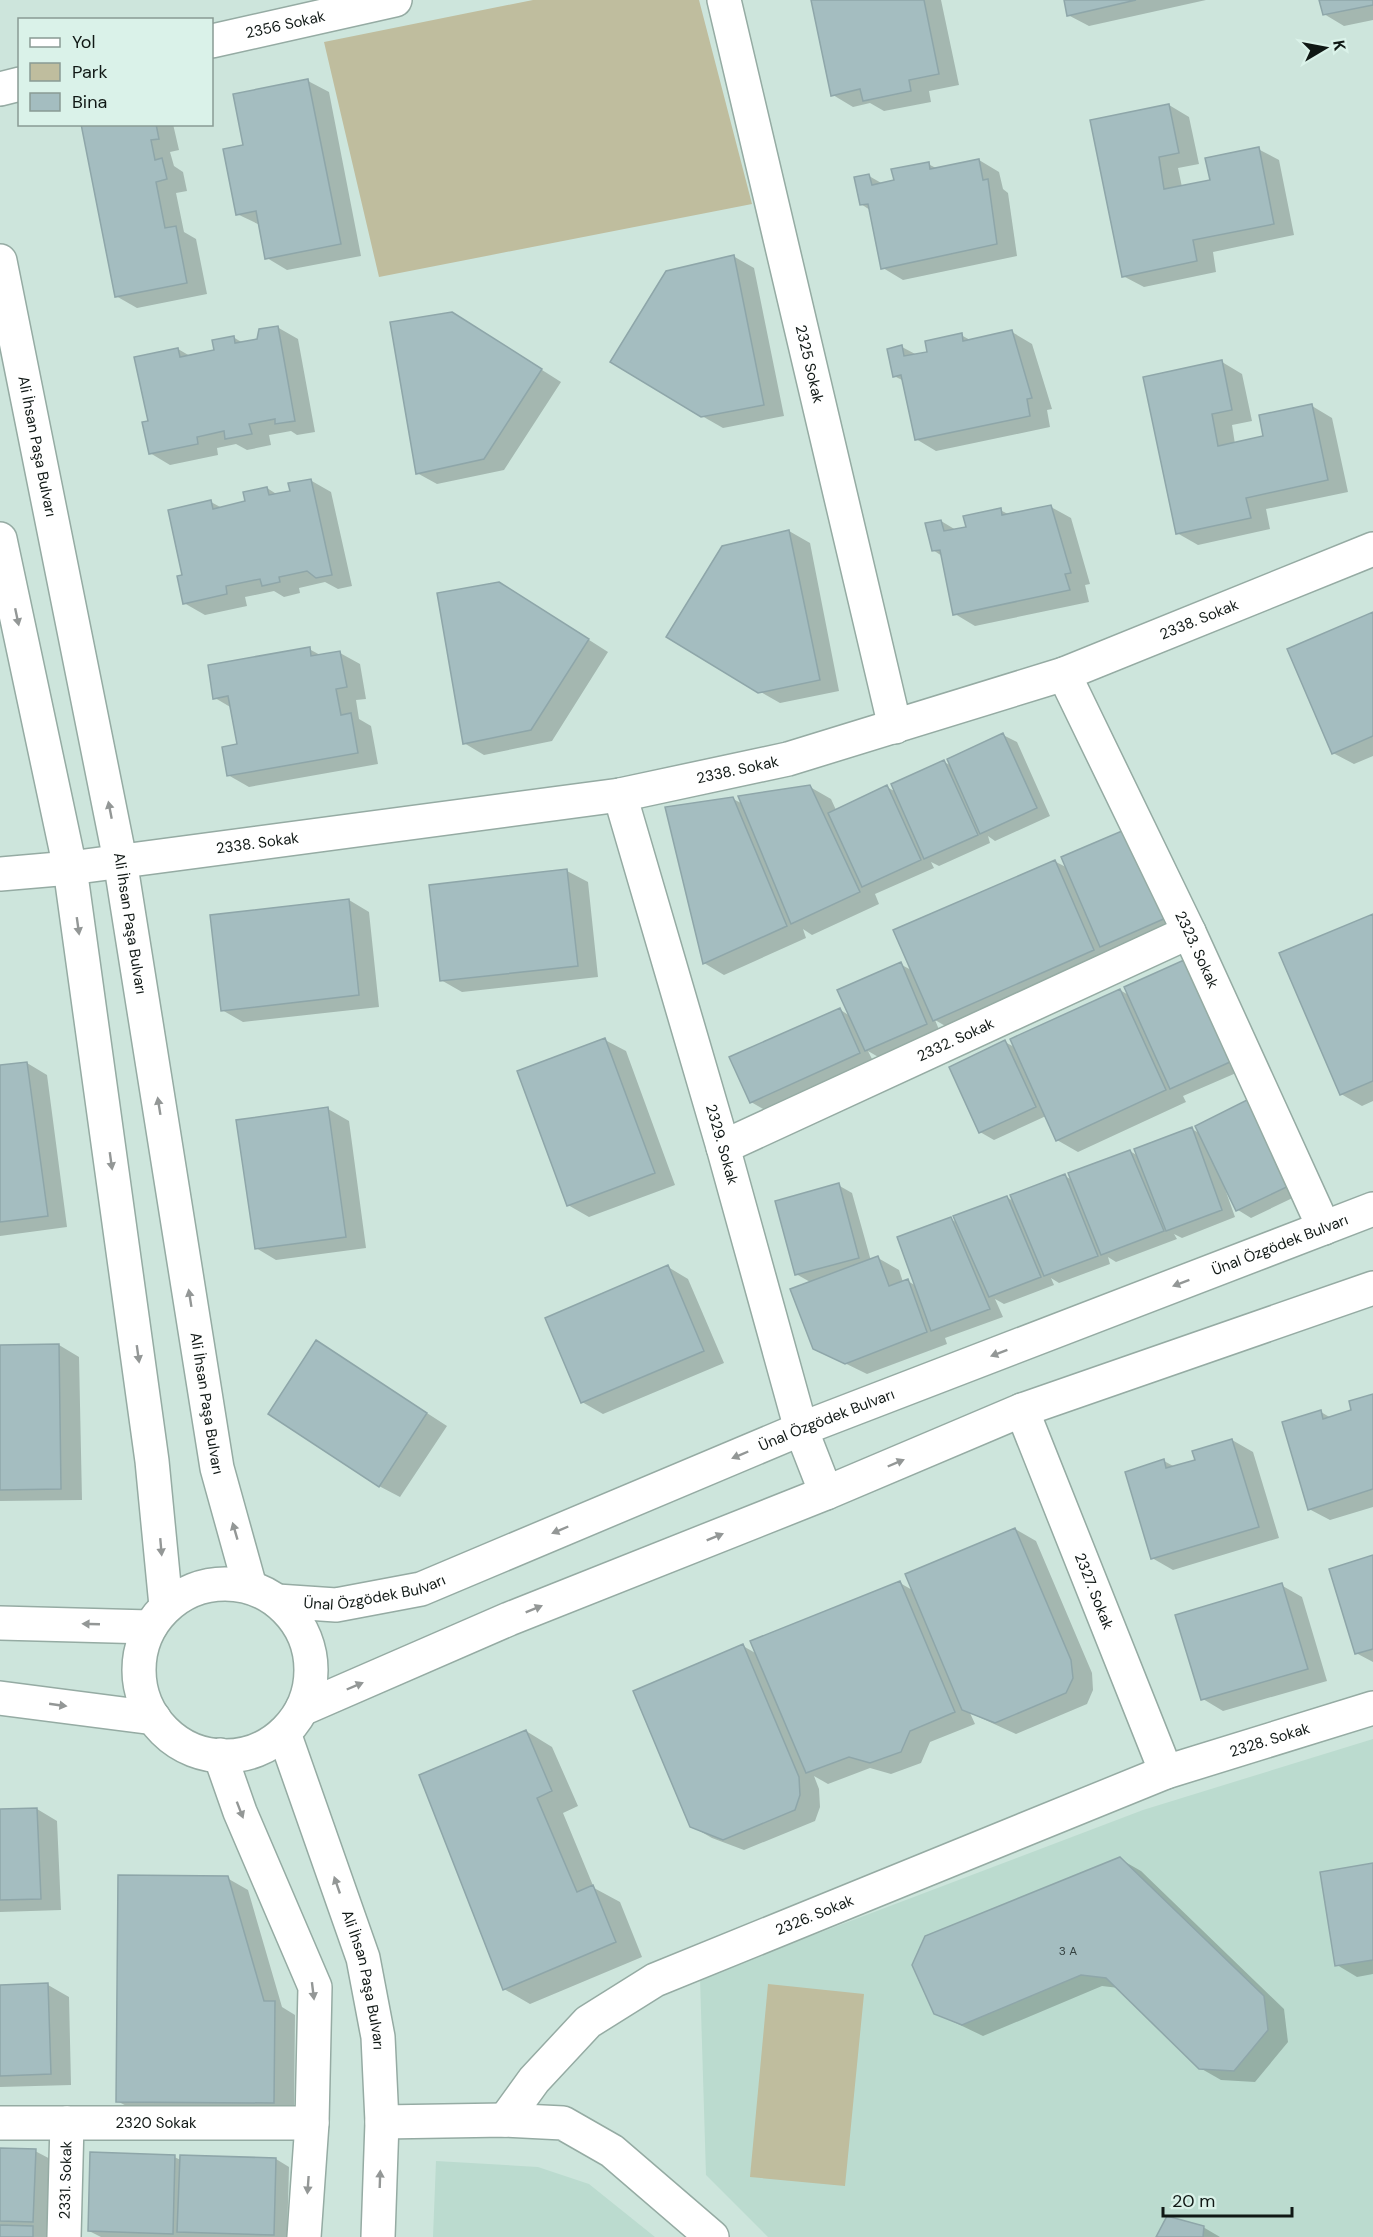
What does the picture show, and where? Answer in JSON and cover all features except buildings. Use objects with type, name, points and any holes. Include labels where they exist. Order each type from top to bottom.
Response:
[{"type":"main road","name":"2356 Sokak","points":[[213,41],[395,0]]},
{"type":"main road","name":"2325 Sokak","points":[[724,0],[895,727]]},
{"type":"main road","points":[[0,89],[18,84]]},
{"type":"main road","name":"Ali İhsan Paşa Bulvarı","points":[[0,261],[120,860],[217,1467],[263,1594]]},
{"type":"main road","points":[[0,539],[70,868],[153,1461],[158,1616]]},
{"type":"main road","name":"2338. Sokak","points":[[0,874],[70,868],[620,795],[788,759],[1064,674],[1373,549]]},
{"type":"main road","name":"2323. Sokak","points":[[1064,674],[1189,932],[1324,1228]]},
{"type":"main road","name":"2329. Sokak","points":[[620,795],[723,1147],[801,1429],[826,1493]]},
{"type":"main road","name":"2332. Sokak","points":[[723,1147],[1189,932]]},
{"type":"main road","name":"Ünal Özgödek Bulvarı","points":[[263,1594],[336,1605],[420,1589],[801,1429],[1373,1209]]},
{"type":"main road","points":[[293,1721],[310,1680],[309,1651],[297,1623],[263,1594],[220,1583],[192,1590],[158,1616],[140,1653],[139,1680],[146,1706],[161,1729],[182,1745],[208,1755],[235,1756],[261,1748],[293,1721],[509,1619],[826,1493],[1022,1410],[1373,1288]]},
{"type":"main road","name":"2327. Sokak","points":[[1022,1410],[1166,1772]]},
{"type":"main road","points":[[0,1623],[158,1616]]},
{"type":"main road","points":[[0,1698],[154,1718]]},
{"type":"main road","name":"2328. Sokak","points":[[1166,1772],[1373,1708]]},
{"type":"main road","name":"Ali İhsan Paşa Bulvarı","points":[[293,1721],[363,1958],[378,2037],[382,2122],[378,2237]]},
{"type":"main road","points":[[220,1755],[240,1812],[315,1987],[312,2123],[304,2237]]},
{"type":"main road","name":"2326. Sokak","points":[[506,2120],[534,2080],[588,2022],[655,1980],[1166,1772]]},
{"type":"main road","points":[[382,2122],[506,2120],[563,2124],[612,2151],[712,2237]]},
{"type":"main road","name":"2320 Sokak","points":[[0,2123],[312,2123]]},
{"type":"main road","name":"2331. Sokak","points":[[64,2237],[67,2123]]},
{"type":"shaded area","points":[[1373,1739],[1373,2237],[768,2237],[706,2175],[700,1978],[1143,1810]]},
{"type":"shaded area","points":[[436,2161],[538,2167],[589,2184],[655,2237],[433,2237]]},
{"type":"green space","points":[[533,0],[699,0],[752,204],[379,277],[324,42]]},
{"type":"green space","points":[[768,1984],[864,1994],[845,2186],[750,2177]]}]
